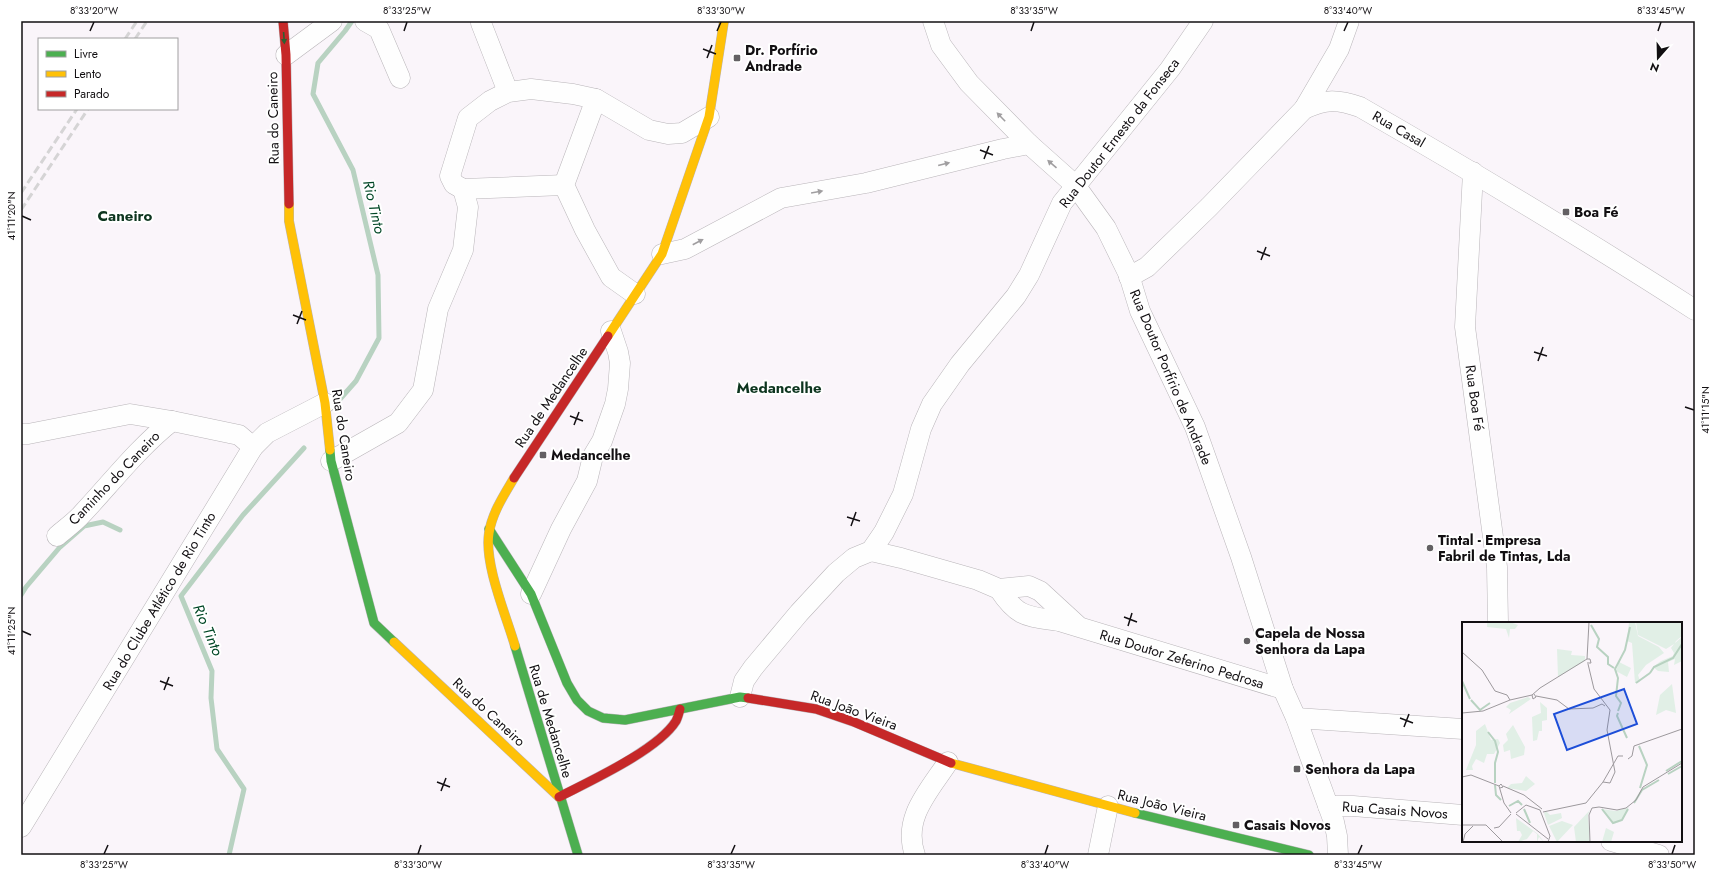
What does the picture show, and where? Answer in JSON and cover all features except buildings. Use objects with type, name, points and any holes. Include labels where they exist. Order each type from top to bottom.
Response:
[{"type":"street","name":"Rua do Caneiro","points":[[283,21],[286,55],[289,221],[325,403],[331,460],[374,623],[559,797]]},
{"type":"street","points":[[286,55],[332,21]]},
{"type":"street","points":[[365,21],[380,29],[400,78]]},
{"type":"street","name":"Rua Doutor Porfírio de Andrade","points":[[933,21],[942,45],[969,83],[1029,144],[1075,185],[1106,228],[1130,277],[1140,311],[1195,427],[1242,557],[1283,689],[1296,718],[1328,806],[1337,836],[1338,855]]},
{"type":"street","name":"Rua Doutor Ernesto da Fonseca","points":[[871,551],[884,532],[903,494],[921,429],[932,404],[960,364],[1016,296],[1029,275],[1062,203],[1170,69],[1203,21]]},
{"type":"street","points":[[1304,109],[1338,49],[1348,21]]},
{"type":"street","points":[[481,22],[508,92]]},
{"type":"street","name":"Rua de Medancelhe","points":[[578,855],[559,797],[542,733],[507,626],[493,574],[490,557],[489,529],[514,477],[662,254],[709,117],[728,23]]},
{"type":"street","points":[[564,185],[463,189],[454,184],[450,176],[468,118],[490,101],[508,92],[531,90],[573,94],[596,99],[649,130],[668,134],[682,133],[709,117]]},
{"type":"street","points":[[596,99],[564,185],[585,230],[611,277],[635,294]]},
{"type":"street","name":"Rua Casal","points":[[1130,277],[1147,267],[1210,207],[1304,109],[1318,103],[1331,100],[1344,101],[1360,107],[1473,172],[1587,240],[1695,310]]},
{"type":"street","points":[[662,254],[685,249],[781,198],[866,183],[1002,149],[1029,144]]},
{"type":"street","name":"Rua Boa Fé","points":[[1473,172],[1465,327],[1497,567],[1498,622]]},
{"type":"street","points":[[331,460],[398,423],[423,390],[438,308],[463,250],[468,207],[463,189]]},
{"type":"street","points":[[531,594],[561,529],[587,481],[593,456],[602,441],[615,404],[618,390],[620,363],[611,331]]},
{"type":"street","name":"Rua do Clube Atlético de Rio Tinto","points":[[21,827],[253,447],[267,433],[325,403]]},
{"type":"street","points":[[21,434],[74,426],[130,414],[172,420],[239,435],[253,447]]},
{"type":"street","name":"Caminho do Caneiro","points":[[57,536],[81,515],[118,472],[172,420]]},
{"type":"street","name":"Rua João Vieira","points":[[489,529],[531,594],[567,683],[577,700],[588,712],[603,718],[625,720],[740,697],[816,709],[854,722],[948,762],[1108,806],[1309,855]]},
{"type":"street","points":[[740,697],[744,681],[753,668],[799,613],[836,573],[854,558],[871,551]]},
{"type":"street","name":"Rua Doutor Zeferino Pedrosa","points":[[871,551],[972,578],[999,589],[1029,586],[1040,591],[1082,629]]},
{"type":"street","name":"Rua Doutor Zeferino Pedrosa","points":[[999,589],[1012,607],[1024,615],[1059,621],[1283,689]]},
{"type":"street","points":[[559,797],[618,765],[660,738],[676,721],[680,709]]},
{"type":"street","points":[[1296,718],[1462,730]]},
{"type":"street","points":[[916,855],[911,838],[917,812],[924,798],[948,762]]},
{"type":"street","points":[[1098,855],[1108,806]]},
{"type":"street","name":"Rua Casais Novos","points":[[1328,806],[1353,806],[1462,815]]},
{"type":"street","points":[[1614,842],[1659,855]]},
{"type":"waterway","name":"Rio Tinto","points":[[333,407],[356,381],[379,338],[378,275],[353,170],[313,94],[318,63],[352,21]]},
{"type":"waterway","name":"Rio Tinto","points":[[229,855],[244,789],[217,749],[211,698],[212,671],[181,596],[243,515],[304,448]]},
{"type":"waterway","points":[[21,595],[60,547],[84,526],[103,522],[120,530]]},
{"type":"railway","points":[[126,38],[137,21]]},
{"type":"railway","points":[[136,38],[147,21]]},
{"type":"railway","points":[[21,193],[76,110]]},
{"type":"railway","points":[[21,210],[87,110]]},
{"type":"traffic: fast","points":[[330,450],[331,461],[374,623],[394,642]]},
{"type":"traffic: fast","points":[[489,529],[531,594],[567,683],[577,700],[588,711],[603,718],[625,720],[740,697],[748,698]]},
{"type":"traffic: fast","points":[[515,646],[578,855]]},
{"type":"traffic: fast","points":[[1135,813],[1309,855]]},
{"type":"traffic: slow","points":[[608,336],[662,254],[709,117],[724,21]]},
{"type":"traffic: slow","points":[[289,204],[289,221],[325,403],[330,450]]},
{"type":"traffic: slow","points":[[514,478],[493,518],[489,533],[488,545],[497,590],[515,646]]},
{"type":"traffic: slow","points":[[394,642],[559,797]]},
{"type":"traffic: slow","points":[[951,763],[1135,813]]},
{"type":"traffic: jam","points":[[283,21],[286,55],[289,204]]},
{"type":"traffic: jam","points":[[514,478],[608,336]]},
{"type":"traffic: jam","points":[[748,698],[816,709],[854,722],[951,763]]},
{"type":"traffic: jam","points":[[559,797],[605,774],[639,754],[667,732],[676,721],[680,709]]},
{"type":"place","name":"Dr. Porfírio Andrade","points":[[737,58]]},
{"type":"place","name":"Boa Fé","points":[[1566,212]]},
{"type":"place","name":"Medancelhe","points":[[543,455]]},
{"type":"place","name":"Tintal - Empresa Fabril de Tintas, Lda","points":[[1430,548]]},
{"type":"place","name":"Capela de Nossa Senhora da Lapa","points":[[1247,641]]},
{"type":"place","name":"Senhora da Lapa","points":[[1297,769]]},
{"type":"place","name":"Casais Novos","points":[[1236,825]]},
{"type":"district","name":"Caneiro","points":[[125,216]]},
{"type":"district","name":"Medancelhe","points":[[779,388]]}]
